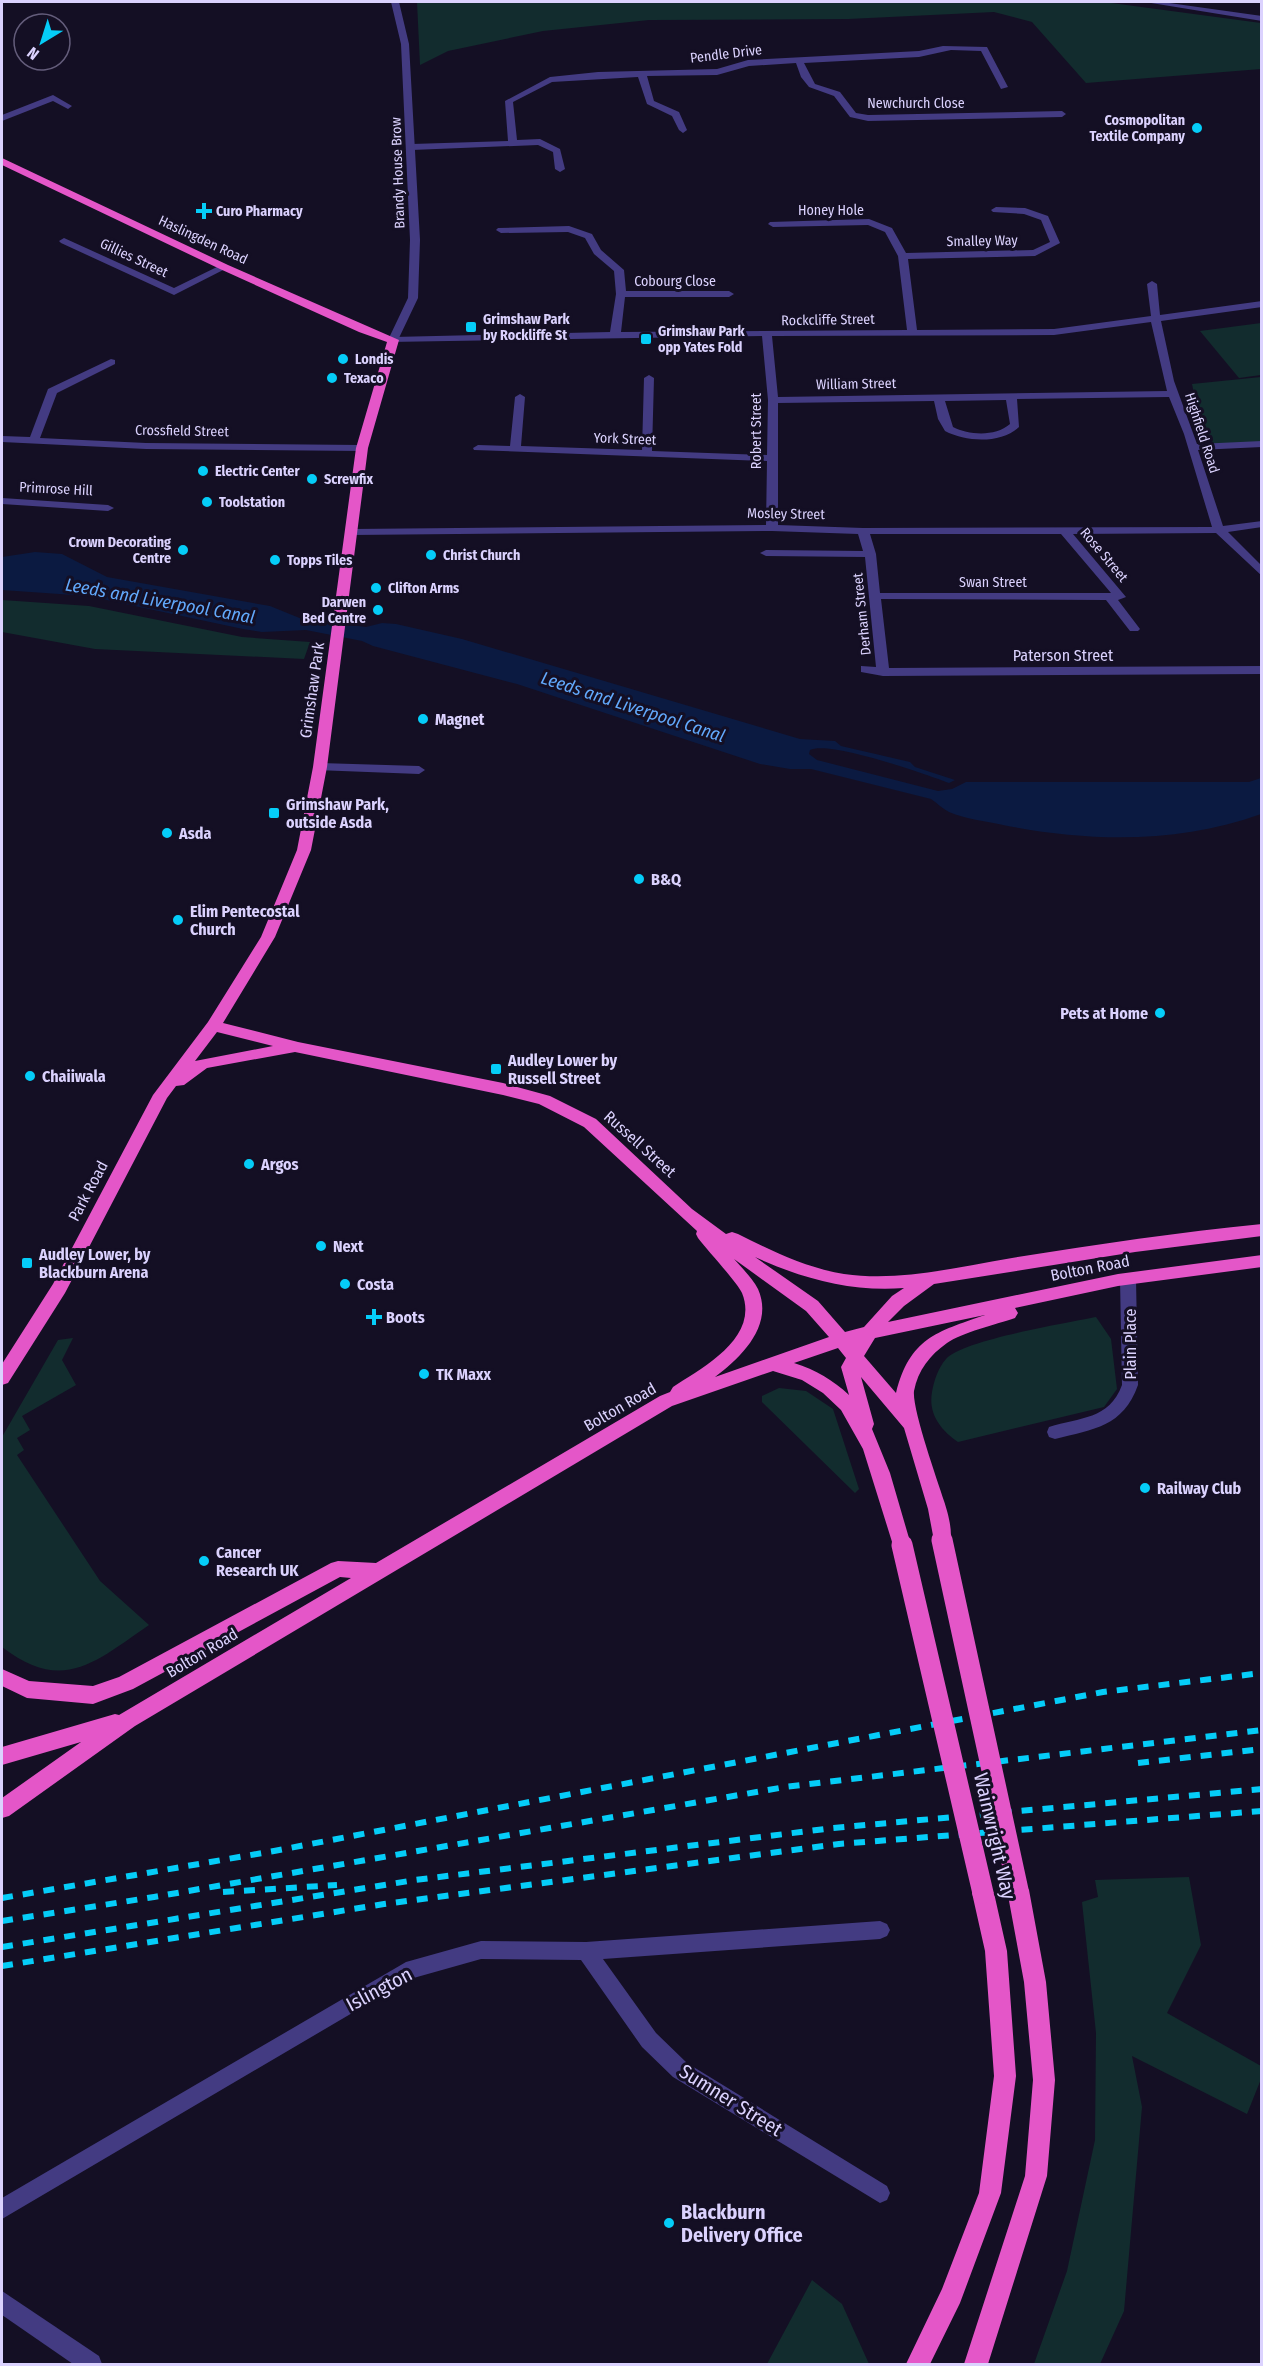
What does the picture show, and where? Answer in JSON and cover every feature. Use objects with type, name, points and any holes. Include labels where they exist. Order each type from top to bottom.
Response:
[{"type":"highway","name":"Haslingden Road","points":[[2,161],[224,267],[363,330],[393,340]]},
{"type":"highway","name":"Grimshaw Park","points":[[213,1026],[272,927],[304,850],[320,767],[363,448],[393,340]]},
{"type":"highway","name":"Russell Street","points":[[213,1026],[298,1047],[503,1089],[544,1100],[590,1124],[686,1213],[774,1281],[812,1306],[842,1340]]},
{"type":"highway","name":"Park Road","points":[[2,1378],[59,1288],[161,1095],[213,1026]]},
{"type":"highway","name":"Russell Street","points":[[161,1095],[202,1063],[298,1047]]},
{"type":"highway","name":"Bolton Road","points":[[686,1213],[765,1255],[818,1274],[862,1282],[931,1277],[1167,1240],[1262,1230]]},
{"type":"highway","points":[[666,1401],[734,1354],[747,1337],[752,1320],[753,1300],[750,1291],[686,1213]]},
{"type":"highway","name":"Bolton Road","points":[[128,1720],[666,1401],[871,1332],[1128,1279],[1262,1261]]},
{"type":"highway","points":[[872,1445],[854,1390],[850,1367],[862,1343],[878,1321],[898,1301],[931,1277]]},
{"type":"highway","points":[[912,1425],[905,1393],[912,1369],[920,1356],[942,1337],[1066,1292]]},
{"type":"highway","name":"Wainwright Way","points":[[842,1340],[912,1425],[937,1509],[1018,1890],[1035,1982],[1044,2080],[1036,2176],[976,2364]]},
{"type":"highway","name":"Wainwright Way","points":[[773,1364],[810,1376],[834,1392],[854,1416],[872,1445],[902,1545],[996,1951],[1005,2076],[990,2193],[952,2295],[918,2364]]},
{"type":"highway","points":[[2,1677],[27,1689],[93,1695],[126,1683],[338,1569],[378,1571]]},
{"type":"highway","points":[[2,1756],[128,1720]]},
{"type":"highway","points":[[2,1809],[128,1720]]},
{"type":"street","name":"Brandy House Brow","points":[[393,340],[413,298],[415,240],[405,44],[395,2]]},
{"type":"street","points":[[1149,2],[1262,19]]},
{"type":"street","name":"Pendle Drive","points":[[513,141],[509,101],[550,80],[598,75],[717,72],[748,63],[919,54],[936,48],[964,46],[984,50],[1004,87]]},
{"type":"street","name":"Newchurch Close","points":[[800,62],[807,82],[816,90],[837,94],[853,115],[868,118],[1062,114]]},
{"type":"street","points":[[642,74],[650,102],[676,114],[683,130]]},
{"type":"street","points":[[2,118],[53,98],[68,105]]},
{"type":"street","points":[[412,147],[513,141],[540,142],[557,151],[560,169]]},
{"type":"street","name":"Smalley Way","points":[[903,256],[1035,253],[1055,243],[1045,218],[1025,212],[996,210]]},
{"type":"street","name":"Honey Hole","points":[[773,224],[869,222],[889,230],[903,256],[912,333]]},
{"type":"street","points":[[501,230],[569,229],[589,236],[597,252],[619,270],[621,294],[615,335]]},
{"type":"street","name":"Gillies Street","points":[[64,240],[174,292],[224,267]]},
{"type":"street","name":"Highfield Road","points":[[1152,284],[1155,319],[1173,394],[1191,438],[1219,530],[1262,573]]},
{"type":"street","name":"Cobourg Close","points":[[621,294],[729,294]]},
{"type":"street","name":"Rockcliffe Street","points":[[393,340],[615,335],[1054,332],[1262,304]]},
{"type":"street","name":"Robert Street","points":[[766,334],[773,400],[772,528]]},
{"type":"street","points":[[34,440],[52,391],[111,362]]},
{"type":"street","points":[[647,454],[649,378]]},
{"type":"street","name":"William Street","points":[[773,400],[1173,394]]},
{"type":"street","points":[[515,450],[520,397]]},
{"type":"street","points":[[939,398],[946,424],[951,430],[964,434],[997,435],[1009,431],[1015,425],[1011,397]]},
{"type":"street","name":"Crossfield Street","points":[[2,439],[146,446],[363,448]]},
{"type":"street","points":[[1192,447],[1262,444]]},
{"type":"street","name":"York Street","points":[[478,448],[771,458]]},
{"type":"street","name":"Primrose Hill","points":[[2,501],[108,507]]},
{"type":"street","name":"Mosley Street","points":[[352,532],[772,528],[863,531],[1219,530],[1262,524]]},
{"type":"street","name":"Derham Street","points":[[863,531],[870,554],[876,596],[883,672]]},
{"type":"street","name":"Rose Street","points":[[1065,531],[1114,597]]},
{"type":"street","name":"Derham Street","points":[[766,554],[870,554]]},
{"type":"street","name":"Swan Street","points":[[876,596],[1114,597]]},
{"type":"street","points":[[1114,597],[1134,629]]},
{"type":"street","name":"Paterson Street","points":[[865,669],[883,672],[1262,670]]},
{"type":"street","points":[[320,767],[419,770]]},
{"type":"street","name":"Plain Place","points":[[1055,1432],[1104,1419],[1119,1409],[1127,1398],[1130,1385],[1128,1279]]},
{"type":"street","name":"Islington","points":[[2,2209],[406,1971],[481,1950],[586,1951],[880,1930]]},
{"type":"street","name":"Sumner Street","points":[[586,1951],[649,2040],[680,2070],[880,2193]]},
{"type":"street","points":[[2,2302],[91,2364]]},
{"type":"green space","points":[[417,2],[1104,2],[1261,23],[1261,69],[1086,83],[1032,22],[994,12],[848,19],[649,20],[543,31],[448,51],[420,65]]},
{"type":"green space","points":[[1261,323],[1261,375],[1239,378],[1200,331]]},
{"type":"green space","points":[[1261,377],[1261,442],[1205,444],[1192,384]]},
{"type":"green space","points":[[2,600],[89,606],[242,637],[310,642],[304,659],[95,649],[2,632]]},
{"type":"green space","points":[[1096,1317],[1111,1339],[1117,1389],[1104,1407],[958,1442],[941,1427],[934,1414],[931,1400],[934,1383],[946,1359],[972,1345],[993,1339]]},
{"type":"green space","points":[[73,1338],[62,1360],[76,1385],[22,1416],[30,1430],[17,1438],[24,1450],[17,1455],[100,1581],[149,1625],[95,1661],[61,1670],[43,1669],[24,1661],[2,1647],[2,1437],[58,1340]]},
{"type":"green space","points":[[779,1388],[806,1391],[833,1409],[859,1489],[855,1493],[762,1402],[762,1396]]},
{"type":"green space","points":[[1189,1877],[1201,1945],[1167,2013],[1261,2066],[1261,2079],[1247,2114],[1132,2056],[1142,2107],[1124,2311],[1100,2364],[1034,2364],[1067,2271],[1095,2140],[1096,2033],[1082,1902],[1098,1897],[1095,1880]]},
{"type":"green space","points":[[812,2280],[842,2304],[869,2364],[767,2364]]},
{"type":"water","name":"Leeds and Liverpool Canal","points":[[35,552],[62,554],[107,577],[270,606],[302,619],[366,627],[382,623],[396,624],[462,639],[800,739],[835,741],[841,746],[910,762],[915,767],[955,780],[949,783],[856,754],[820,748],[810,750],[809,754],[817,760],[938,791],[952,789],[966,782],[1249,782],[1261,778],[1261,814],[1198,831],[1133,837],[1068,835],[976,820],[949,812],[931,799],[811,769],[790,769],[760,764],[517,684],[373,646],[362,641],[306,630],[262,632],[243,629],[88,596],[2,590],[2,557]]},
{"type":"railway","points":[[2,1898],[274,1851],[1103,1692],[1262,1673]]},
{"type":"railway","points":[[2,1921],[154,1897],[785,1787],[1262,1730]]},
{"type":"railway","points":[[1138,1763],[1262,1749]]},
{"type":"railway","points":[[2,1947],[415,1880],[833,1828],[1262,1789]]},
{"type":"railway","points":[[2,1966],[384,1904],[839,1844],[1262,1811]]},
{"type":"railway","points":[[223,1892],[337,1885]]},
{"type":"place","name":"Cosmopolitan Textile Company","points":[[1197,128]]},
{"type":"place","name":"Curo Pharmacy","points":[[204,211]]},
{"type":"place","name":"Grimshaw Park by Rockliffe St","points":[[471,327]]},
{"type":"place","name":"Grimshaw Park opp Yates Fold","points":[[646,339]]},
{"type":"place","name":"Londis","points":[[343,359]]},
{"type":"place","name":"Texaco","points":[[332,378]]},
{"type":"place","name":"Electric Center","points":[[203,471]]},
{"type":"place","name":"Screwfix","points":[[312,479]]},
{"type":"place","name":"Toolstation","points":[[207,502]]},
{"type":"place","name":"Crown Decorating Centre","points":[[183,550]]},
{"type":"place","name":"Christ Church","points":[[431,555]]},
{"type":"place","name":"Topps Tiles","points":[[275,560]]},
{"type":"place","name":"Clifton Arms","points":[[376,588]]},
{"type":"place","name":"Darwen Bed Centre","points":[[378,610]]},
{"type":"place","name":"Magnet","points":[[423,719]]},
{"type":"place","name":"Grimshaw Park, outside Asda","points":[[274,813]]},
{"type":"place","name":"Asda","points":[[167,833]]},
{"type":"place","name":"B&Q","points":[[639,879]]},
{"type":"place","name":"Elim Pentecostal Church","points":[[178,920]]},
{"type":"place","name":"Pets at Home","points":[[1160,1013]]},
{"type":"place","name":"Audley Lower by Russell Street","points":[[496,1069]]},
{"type":"place","name":"Chaiiwala","points":[[30,1076]]},
{"type":"place","name":"Argos","points":[[249,1164]]},
{"type":"place","name":"Next","points":[[321,1246]]},
{"type":"place","name":"Audley Lower, by Blackburn Arena","points":[[27,1263]]},
{"type":"place","name":"Costa","points":[[345,1284]]},
{"type":"place","name":"Boots","points":[[374,1317]]},
{"type":"place","name":"TK Maxx","points":[[424,1374]]},
{"type":"place","name":"Railway Club","points":[[1145,1488]]},
{"type":"place","name":"Cancer Research UK","points":[[204,1561]]},
{"type":"place","name":"Blackburn Delivery Office","points":[[669,2223]]}]
